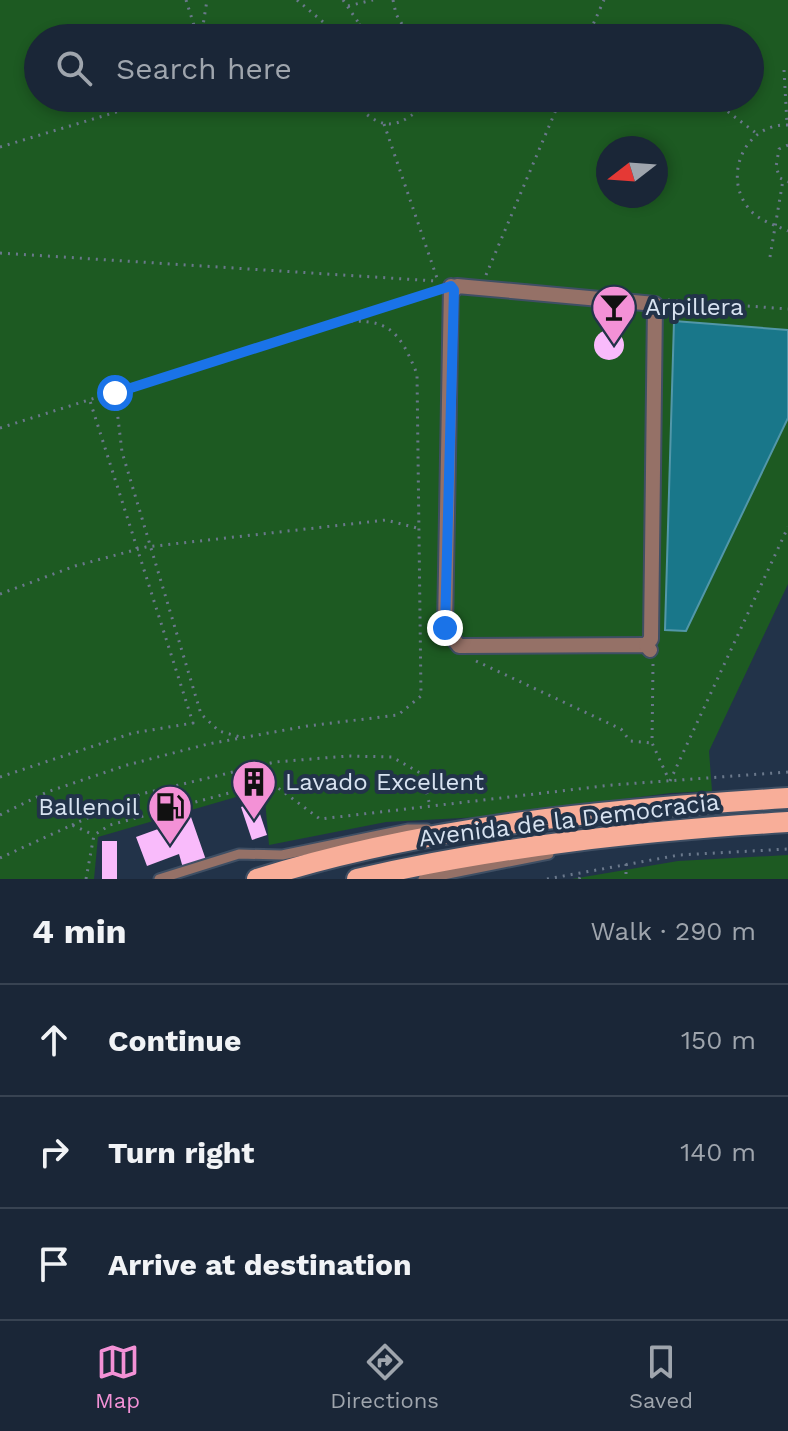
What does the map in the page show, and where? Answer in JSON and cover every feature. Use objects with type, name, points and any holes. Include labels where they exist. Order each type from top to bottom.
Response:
[{"type":"main road","name":"Avenida de la Democracia","points":[[257,879],[483,829],[617,811],[788,798]]},
{"type":"main road","name":"Avenida de la Democracia","points":[[357,879],[488,852],[623,835],[788,822]]},
{"type":"street","points":[[447,636],[459,646],[648,647],[651,639],[660,302],[448,286],[445,628],[447,636],[454,651]]},
{"type":"lane","points":[[159,879],[239,854],[282,855],[408,829],[483,829]]},
{"type":"lane","points":[[423,879],[526,859],[623,835]]},
{"type":"path","points":[[186,0],[195,24]]},
{"type":"path","points":[[203,24],[207,0]]},
{"type":"path","points":[[297,0],[325,24]]},
{"type":"path","points":[[343,0],[362,24]]},
{"type":"path","points":[[348,6],[373,0]]},
{"type":"path","points":[[393,0],[402,24]]},
{"type":"path","points":[[593,24],[604,0]]},
{"type":"path","points":[[784,70],[788,124],[773,125],[756,133],[742,152],[740,187],[750,210],[788,231]]},
{"type":"path","points":[[0,147],[116,112]]},
{"type":"path","points":[[362,112],[384,124],[397,124],[417,112]]},
{"type":"path","points":[[481,284],[555,112]]},
{"type":"path","points":[[728,112],[756,133]]},
{"type":"path","points":[[384,124],[448,286]]},
{"type":"path","points":[[770,257],[774,225],[786,181],[778,174],[776,157],[779,149],[788,145]]},
{"type":"path","points":[[0,253],[448,286]]},
{"type":"path","points":[[0,428],[448,286]]},
{"type":"path","points":[[660,302],[788,309]]},
{"type":"path","points":[[0,815],[47,792],[127,765],[241,738],[398,715],[421,696],[417,374],[404,341],[384,324],[368,319],[336,322]]},
{"type":"path","points":[[115,393],[122,452],[153,546],[201,714],[219,731],[241,738]]},
{"type":"path","points":[[0,777],[118,737],[193,723],[90,401]]},
{"type":"path","points":[[0,594],[75,566],[153,546],[386,520],[417,528]]},
{"type":"path","points":[[670,781],[788,527]]},
{"type":"path","points":[[648,647],[654,654],[652,743],[670,781]]},
{"type":"path","points":[[454,651],[621,729],[630,741],[652,743]]},
{"type":"path","points":[[0,858],[141,794],[275,762],[348,756],[392,757],[422,774],[430,806]]},
{"type":"path","points":[[86,879],[94,835],[110,825],[270,782],[320,819],[670,781],[788,772]]},
{"type":"path","points":[[72,825],[94,835]]},
{"type":"path","points":[[547,879],[679,855],[788,849]]},
{"type":"path","points":[[626,864],[626,879]]},
{"type":"path","points":[[579,879],[583,872]]},
{"type":"green space","points":[[0,0],[788,0],[788,584],[709,751],[712,791],[671,793],[481,817],[386,822],[269,845],[264,789],[98,837],[94,879],[0,879]]},
{"type":"green space","points":[[788,855],[788,879],[572,879],[678,861]]},
{"type":"water","points":[[674,321],[788,330],[788,418],[686,631],[665,630]]},
{"type":"building","points":[[609,330],[619,335],[624,345],[619,355],[609,360],[599,355],[594,345],[599,335]]},
{"type":"building","name":"Lavado Excellent","points":[[256,802],[267,835],[252,840],[241,807]]},
{"type":"building","name":"Ballenoil","points":[[191,817],[206,860],[183,868],[179,854],[147,866],[136,837]]},
{"type":"building","points":[[102,841],[117,841],[117,879],[102,879]]},
{"type":"place","name":"Arpillera","points":[[614,346]]},
{"type":"place","name":"Lavado Excellent","points":[[254,821]]},
{"type":"place","name":"Ballenoil","points":[[170,846]]},
{"type":"route","points":[[115,393],[451,286],[454,290],[445,628]]}]
